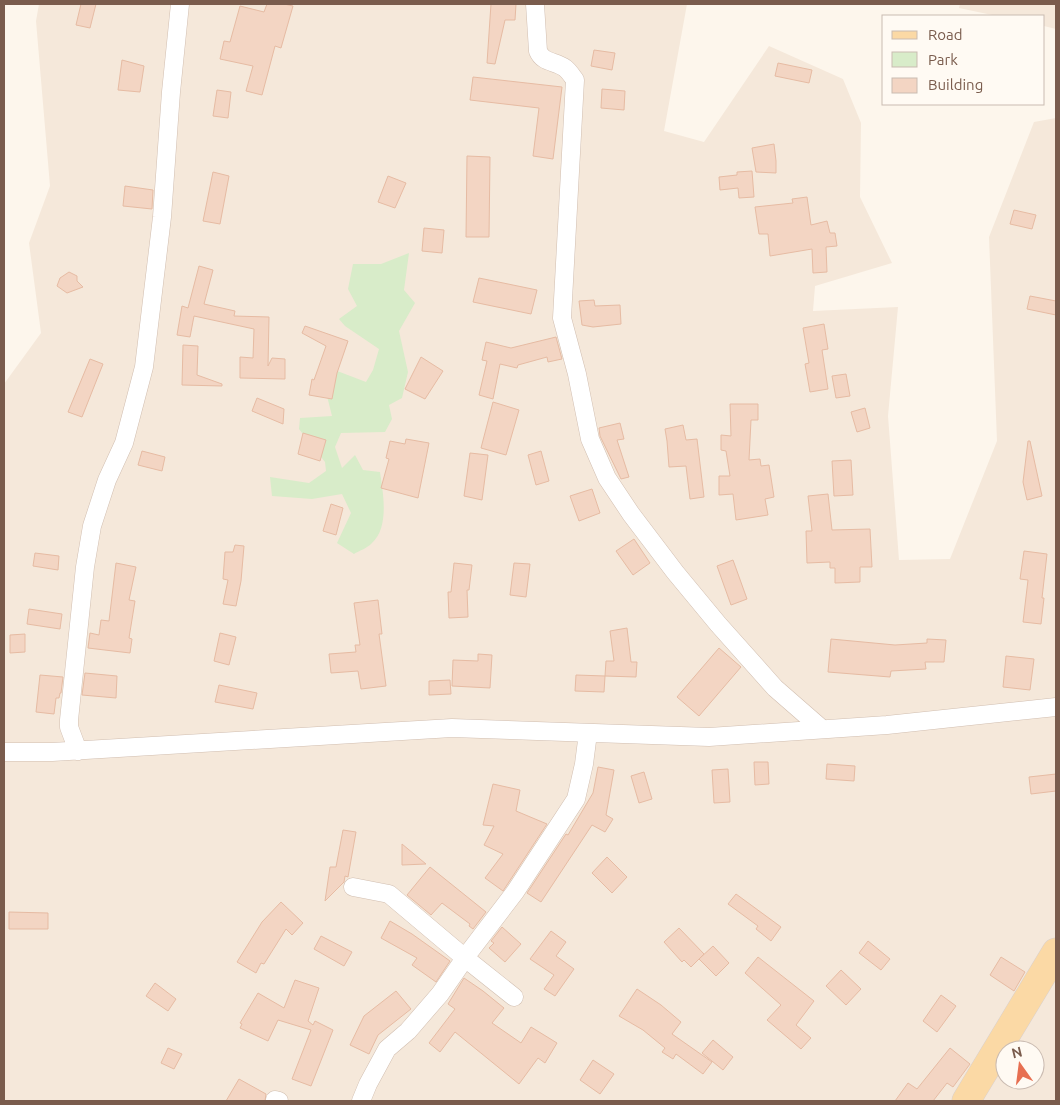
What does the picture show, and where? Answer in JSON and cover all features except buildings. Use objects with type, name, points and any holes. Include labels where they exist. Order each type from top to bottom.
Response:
[{"type":"main road","points":[[966,1101],[1056,952]]},
{"type":"street","points":[[78,750],[69,727],[69,720],[85,567],[92,526],[108,480],[124,443],[144,367],[162,217],[171,92],[180,4]]},
{"type":"street","points":[[535,4],[538,51],[540,55],[565,68],[575,80],[562,318],[577,374],[590,439],[606,478],[675,572],[775,688],[822,729]]},
{"type":"street","points":[[4,752],[78,750],[452,728],[709,737],[888,725],[1056,707]]},
{"type":"street","points":[[361,1101],[387,1049],[412,1026],[440,994],[515,892],[576,799],[584,764],[588,733]]},
{"type":"street","points":[[354,887],[389,894],[514,997]]},
{"type":"shaded area","points":[[39,4],[687,4],[664,131],[704,142],[769,46],[843,79],[861,123],[860,197],[892,263],[815,286],[813,311],[898,307],[888,416],[899,560],[950,559],[997,441],[989,237],[1034,122],[1056,118],[1056,1101],[4,1101],[4,384],[41,333],[29,243],[50,186],[36,21]]},
{"type":"shaded area","points":[[960,4],[1056,4],[1056,29],[1045,26],[1045,15],[992,15],[959,8]]},
{"type":"green space","points":[[409,253],[404,290],[415,303],[399,331],[408,372],[402,398],[389,405],[392,419],[385,432],[341,433],[335,447],[342,468],[355,455],[363,470],[380,472],[384,510],[381,529],[371,544],[354,554],[337,543],[351,513],[342,494],[312,499],[272,496],[270,477],[309,483],[326,471],[325,462],[299,429],[300,418],[332,416],[319,364],[366,382],[373,370],[379,349],[345,326],[339,319],[357,306],[348,289],[353,264],[381,264]]}]
